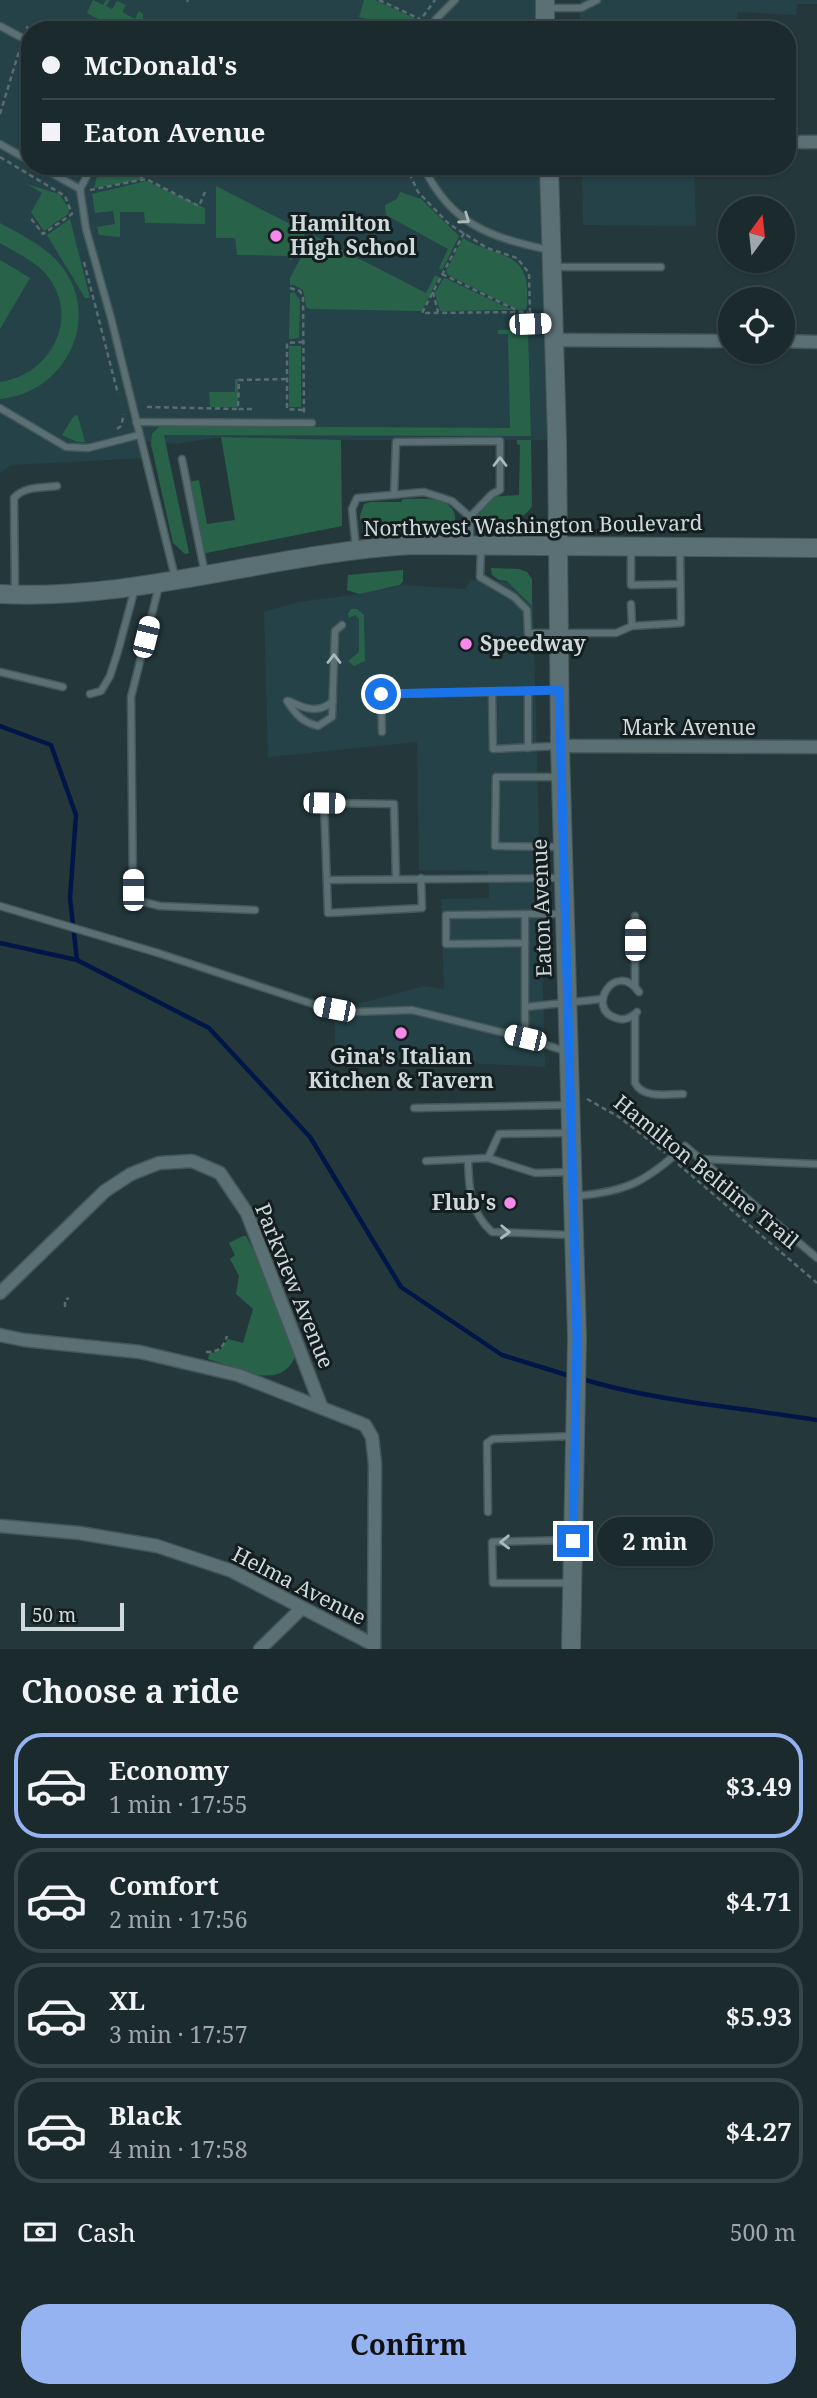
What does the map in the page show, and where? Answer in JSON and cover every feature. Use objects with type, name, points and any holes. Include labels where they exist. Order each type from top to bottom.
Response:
[{"type":"main road","name":"Eaton Avenue","points":[[549,175],[555,332],[560,746],[577,1338],[571,1649]]},
{"type":"main road","name":"Northwest Washington Boulevard","points":[[7,594],[94,592],[168,583],[356,550],[405,546],[817,548]]},
{"type":"street","points":[[801,142],[817,142]]},
{"type":"street","points":[[555,332],[718,340]]},
{"type":"street","points":[[795,341],[817,342]]},
{"type":"street","name":"Mark Avenue","points":[[560,746],[817,747]]},
{"type":"street","name":"Parkview Avenue","points":[[0,1293],[106,1191],[131,1174],[159,1163],[192,1161],[220,1173],[247,1213],[321,1406]]},
{"type":"street","points":[[0,1335],[140,1352],[238,1375],[365,1425],[372,1437],[375,1464],[374,1647]]},
{"type":"street","name":"Helma Avenue","points":[[0,1526],[79,1533],[157,1546],[232,1571],[374,1647]]},
{"type":"street","points":[[260,1649],[301,1608]]},
{"type":"lane","points":[[435,21],[455,0]]},
{"type":"lane","points":[[545,4],[582,8],[597,0]]},
{"type":"lane","points":[[0,26],[21,37]]},
{"type":"lane","points":[[0,144],[21,156]]},
{"type":"lane","points":[[55,175],[80,189]]},
{"type":"lane","points":[[87,175],[80,189],[86,229],[136,422],[168,583],[131,697],[133,890],[139,901],[160,906],[255,911]]},
{"type":"lane","points":[[429,175],[454,212],[483,232],[552,259],[661,267]]},
{"type":"lane","points":[[513,325],[530,324],[555,332]]},
{"type":"lane","points":[[0,408],[66,447],[88,448],[139,435]]},
{"type":"lane","points":[[136,422],[308,423]]},
{"type":"lane","points":[[396,495],[396,442],[500,441],[500,490],[492,494],[470,517]]},
{"type":"lane","points":[[181,459],[206,576]]},
{"type":"lane","points":[[7,594],[14,498],[16,494],[26,490],[57,486]]},
{"type":"lane","points":[[356,550],[352,509],[358,498],[424,492],[452,501],[470,517],[480,577],[507,592],[527,610],[528,633],[616,633],[632,626],[681,623],[680,547]]},
{"type":"lane","points":[[631,546],[631,588],[680,584]]},
{"type":"lane","points":[[90,694],[101,691],[110,676],[135,587]]},
{"type":"lane","points":[[631,604],[632,626]]},
{"type":"lane","points":[[334,701],[326,708],[313,710],[287,701],[296,715],[306,723],[318,726],[332,717],[334,701],[334,631],[342,625]]},
{"type":"lane","points":[[0,672],[63,687]]},
{"type":"lane","points":[[382,732],[381,694],[559,690]]},
{"type":"lane","points":[[528,691],[528,748]]},
{"type":"lane","points":[[492,692],[493,749],[560,746]]},
{"type":"lane","points":[[561,777],[496,777],[495,846],[563,847]]},
{"type":"lane","points":[[396,879],[394,804],[324,803],[328,914],[422,908],[421,878]]},
{"type":"lane","points":[[327,880],[564,878]]},
{"type":"lane","points":[[0,906],[158,953],[316,1005],[353,1012],[412,1010],[525,1038],[570,1053]]},
{"type":"lane","points":[[525,914],[525,1038]]},
{"type":"lane","points":[[525,943],[446,944],[446,915],[502,917],[565,914]]},
{"type":"lane","points":[[635,916],[637,989],[630,983],[618,981],[607,988],[603,1006],[611,1016],[624,1020],[636,1013],[637,1088],[643,1093],[684,1094]]},
{"type":"lane","points":[[503,934],[503,944]]},
{"type":"lane","points":[[483,935],[483,944]]},
{"type":"lane","points":[[467,936],[468,944]]},
{"type":"lane","points":[[525,1007],[603,999]]},
{"type":"lane","points":[[414,1108],[571,1099]]},
{"type":"lane","points":[[488,1158],[499,1134],[572,1133]]},
{"type":"lane","points":[[573,1196],[604,1194],[633,1184],[658,1171],[685,1146],[817,1258]]},
{"type":"lane","points":[[426,1161],[488,1158],[535,1173],[573,1172]]},
{"type":"lane","points":[[468,1159],[469,1193],[484,1224],[492,1232],[574,1235]]},
{"type":"lane","points":[[701,1159],[817,1164]]},
{"type":"lane","points":[[488,1512],[486,1443],[493,1439],[575,1436]]},
{"type":"lane","points":[[572,1583],[493,1583],[492,1542],[573,1541]]},
{"type":"path","points":[[379,0],[420,19],[435,0]]},
{"type":"path","points":[[0,114],[21,54]]},
{"type":"path","points":[[0,157],[21,170]]},
{"type":"path","points":[[29,216],[43,234],[72,214],[65,196],[30,175]]},
{"type":"path","points":[[136,175],[199,206],[205,192]]},
{"type":"path","points":[[410,175],[418,192],[449,224],[487,248],[517,258],[529,273],[530,324]]},
{"type":"path","points":[[80,189],[96,191],[145,179]]},
{"type":"path","points":[[464,233],[422,313],[530,312]]},
{"type":"path","points":[[81,252],[120,402]]},
{"type":"path","points":[[442,274],[520,312]]},
{"type":"path","points":[[290,288],[300,291],[303,299],[304,410],[308,423]]},
{"type":"path","points":[[433,292],[438,312]]},
{"type":"path","points":[[303,342],[287,343],[287,409],[304,410]]},
{"type":"path","points":[[239,409],[239,380],[287,379]]},
{"type":"path","points":[[147,407],[252,409]]},
{"type":"path","points":[[116,430],[121,426],[124,414]]},
{"type":"path","name":"Hamilton Beltline Trail","points":[[571,1099],[619,1117],[817,1283]]},
{"type":"path","points":[[65,1307],[65,1300],[69,1298]]},
{"type":"path","points":[[206,1352],[220,1349],[227,1336]]},
{"type":"shaded area","name":"Hamilton High School","points":[[0,0],[545,0],[545,21],[21,21],[21,175],[549,175],[557,440],[312,440],[221,437],[176,444],[142,441],[146,458],[12,465],[0,473]]},
{"type":"shaded area","points":[[580,0],[817,0],[817,4],[797,4],[796,15],[738,12],[737,21],[580,21]]},
{"type":"shaded area","points":[[582,175],[694,175],[696,226],[583,225]]},
{"type":"shaded area","points":[[470,580],[508,582],[533,603],[545,1067],[335,1056],[335,1002],[354,1005],[424,986],[444,989],[441,899],[489,898],[488,871],[419,870],[417,742],[268,757],[264,612],[298,602],[404,585],[465,589]]},
{"type":"green space","points":[[93,0],[103,5],[106,0],[110,0],[106,6],[112,9],[117,1],[126,5],[122,12],[135,19],[139,11],[143,14],[143,21],[102,21],[87,13]]},
{"type":"green space","points":[[364,0],[375,0],[416,19],[374,21],[359,17]]},
{"type":"green space","points":[[137,175],[146,179],[94,188],[97,176]]},
{"type":"green space","points":[[146,181],[205,208],[205,224],[145,223],[144,212],[120,212],[120,237],[99,235],[97,227],[115,224],[113,211],[95,213],[92,194]]},
{"type":"green space","points":[[27,184],[59,194],[69,209],[68,214],[44,231],[31,212],[42,193]]},
{"type":"green space","points":[[216,186],[306,232],[290,262],[290,256],[237,255],[235,238],[216,238]]},
{"type":"green space","points":[[400,192],[421,199],[459,236],[442,270],[439,268],[448,249],[386,215],[385,205],[397,199]]},
{"type":"green space","points":[[70,219],[90,298],[85,298],[47,235]]},
{"type":"green space","points":[[0,223],[36,243],[59,263],[75,292],[79,313],[77,333],[69,353],[57,370],[41,384],[22,394],[0,399],[0,382],[18,377],[47,356],[56,341],[61,324],[61,307],[56,289],[45,273],[0,243]]},
{"type":"green space","points":[[313,235],[426,293],[435,275],[439,277],[422,311],[306,307],[303,290],[290,285],[290,278]]},
{"type":"green space","points":[[463,238],[513,260],[520,267],[527,288],[526,310],[520,311],[448,275],[446,271]]},
{"type":"green space","points":[[0,260],[30,278],[0,329]]},
{"type":"green space","points":[[445,278],[512,310],[440,311],[435,293]]},
{"type":"green space","points":[[294,292],[300,300],[299,338],[289,339],[290,293]]},
{"type":"green space","points":[[525,329],[528,332],[531,436],[164,435],[189,553],[185,554],[173,543],[151,444],[152,434],[160,426],[510,428],[508,334],[498,334],[498,330]]},
{"type":"green space","points":[[289,346],[301,346],[301,407],[289,407]]},
{"type":"green space","points":[[235,379],[238,379],[238,407],[210,407],[209,392],[235,392]]},
{"type":"green space","points":[[76,415],[85,442],[77,442],[62,435]]},
{"type":"green space","points":[[221,437],[341,440],[342,526],[201,554],[186,482],[199,480],[207,524],[235,520]]},
{"type":"green space","points":[[517,440],[531,440],[532,506],[515,519],[476,518],[476,513],[490,497],[519,495],[520,445]]},
{"type":"green space","points":[[403,499],[428,499],[444,503],[454,513],[455,521],[361,524],[360,516],[364,504],[401,502]]},
{"type":"green space","points":[[491,568],[527,572],[532,579],[532,606],[507,581],[492,575]]},
{"type":"green space","points":[[403,570],[403,581],[400,585],[359,594],[347,590],[348,575]]},
{"type":"green space","points":[[351,609],[357,609],[364,615],[365,661],[354,666],[348,661],[359,652],[359,619],[355,615],[349,618]]},
{"type":"green space","points":[[246,1236],[261,1264],[296,1355],[289,1367],[269,1376],[245,1372],[208,1359],[210,1353],[219,1351],[228,1339],[243,1343],[253,1309],[236,1294],[239,1276],[230,1259],[235,1255],[229,1243]]},
{"type":"waterway","points":[[0,726],[51,745],[76,815],[70,898],[77,960]]},
{"type":"waterway","points":[[0,943],[77,960],[209,1028],[310,1137],[401,1287],[502,1355],[570,1376]]},
{"type":"waterway","points":[[582,1379],[669,1399],[817,1420]]},
{"type":"place","name":"Hamilton High School","points":[[276,236]]},
{"type":"place","name":"Speedway","points":[[466,644]]},
{"type":"place","name":"Gina's Italian Kitchen & Tavern","points":[[401,1033]]},
{"type":"place","name":"Flub's","points":[[510,1203]]},
{"type":"route","points":[[381,694],[559,690],[577,1338],[573,1541]]}]
